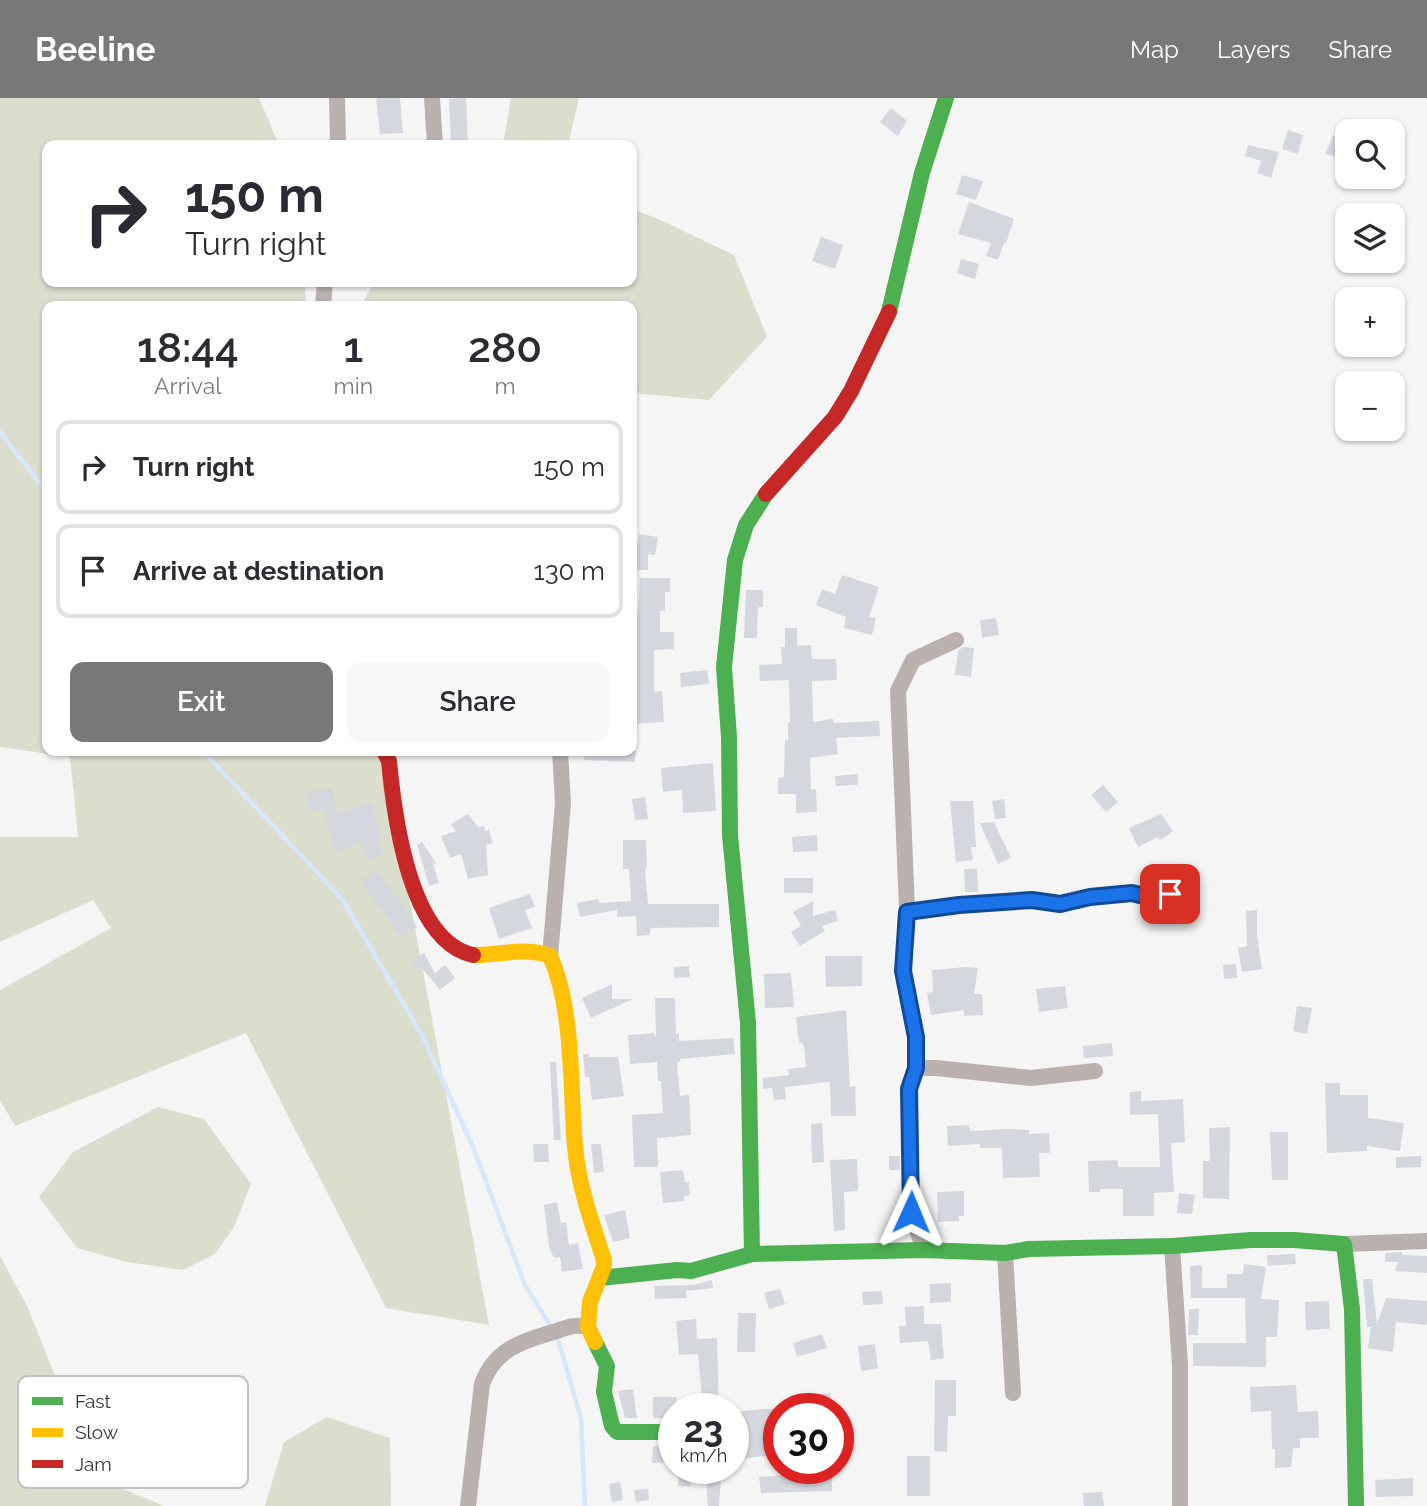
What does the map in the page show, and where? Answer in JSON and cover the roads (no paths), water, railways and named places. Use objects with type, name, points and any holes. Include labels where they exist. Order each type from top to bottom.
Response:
[{"type":"street","points":[[337,98],[338,140]]},
{"type":"street","points":[[432,98],[435,140]]},
{"type":"street","points":[[752,1254],[748,1023],[730,835],[724,667],[735,560],[746,525],[756,508],[778,479],[835,417],[885,322],[893,299],[922,173],[946,98]]},
{"type":"street","points":[[924,1250],[911,1212],[909,1089],[916,1068],[916,1037],[903,971],[907,912],[898,691],[913,660],[956,640]]},
{"type":"street","points":[[387,756],[398,834],[408,870],[429,921],[442,940],[468,955],[532,949],[550,956]]},
{"type":"street","points":[[560,756],[562,803],[550,956],[559,978],[570,1053],[575,1146],[583,1186],[604,1260],[590,1302],[588,1327],[607,1366],[604,1392],[613,1430],[658,1432]]},
{"type":"street","points":[[907,912],[1032,900],[1060,904],[1090,897],[1132,893],[1156,899],[1190,891]]},
{"type":"street","points":[[916,1068],[1031,1079],[1095,1071]]},
{"type":"street","points":[[600,1278],[691,1271],[752,1254],[924,1250],[1005,1253],[1029,1249],[1251,1240],[1344,1244],[1427,1241]]},
{"type":"street","points":[[1344,1244],[1356,1356],[1353,1463],[1356,1506]]},
{"type":"street","points":[[1172,1245],[1180,1365],[1180,1506]]},
{"type":"street","points":[[1005,1253],[1013,1392]]},
{"type":"street","points":[[468,1506],[485,1374],[495,1361],[517,1343],[577,1324],[588,1327]]},
{"type":"waterway","points":[[0,432],[42,486]]},
{"type":"waterway","points":[[208,756],[342,899],[423,1037],[473,1147],[525,1285],[552,1328]]},
{"type":"waterway","points":[[557,1336],[581,1418],[585,1506]]}]
